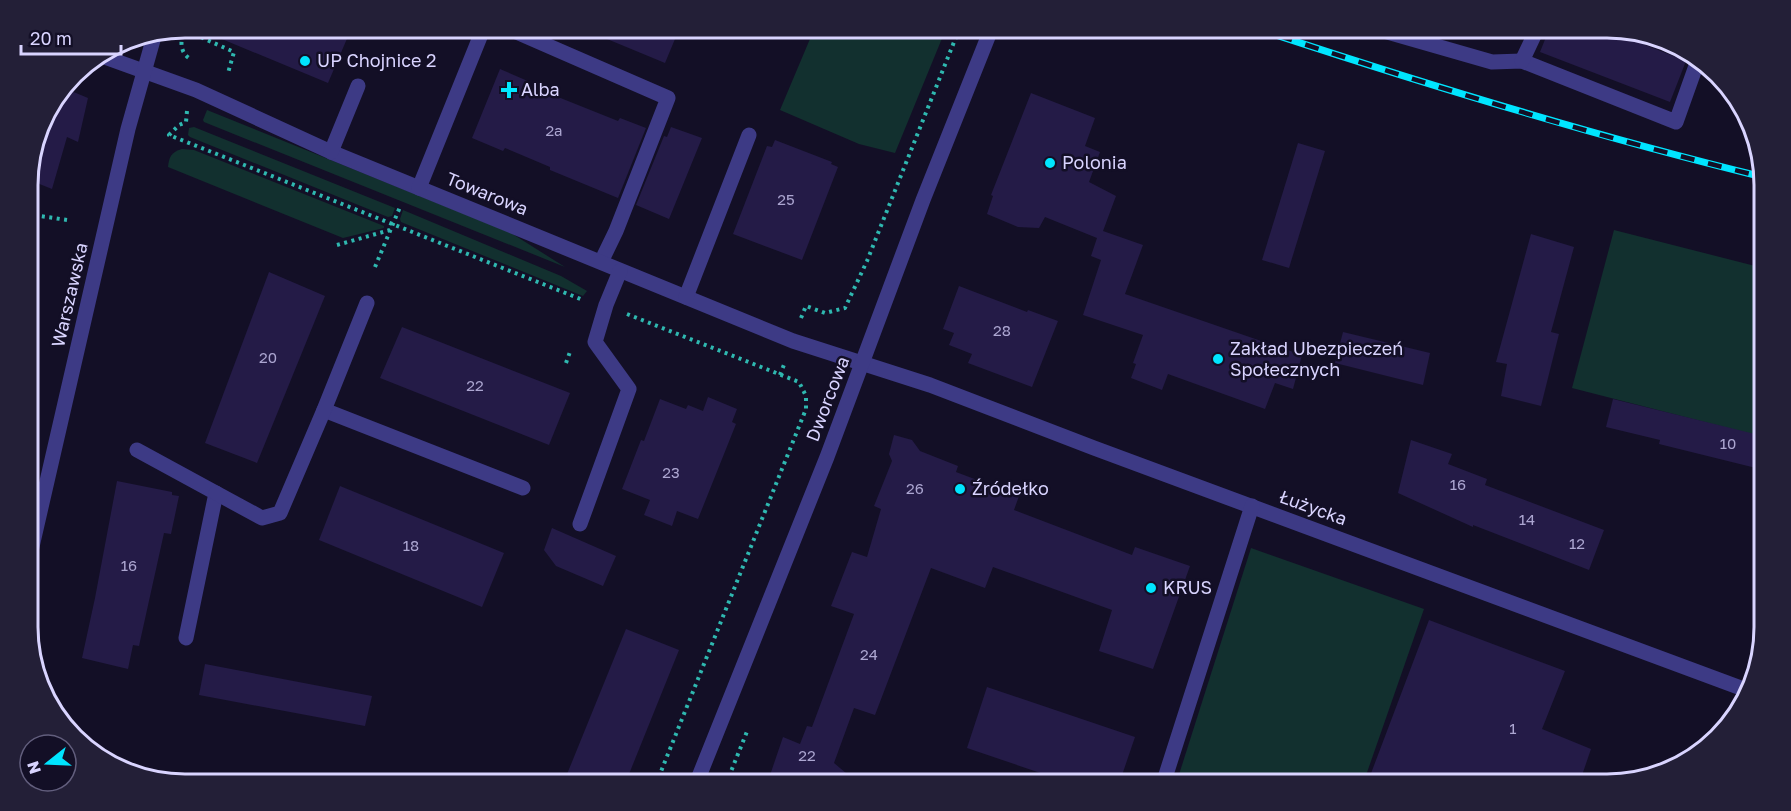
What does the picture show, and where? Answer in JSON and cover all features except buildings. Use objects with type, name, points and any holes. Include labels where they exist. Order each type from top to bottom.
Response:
[{"type":"street","points":[[419,188],[480,38]]},
{"type":"street","points":[[530,38],[668,98],[616,231],[601,262]]},
{"type":"street","name":"Dworcowa","points":[[700,774],[988,38]]},
{"type":"street","points":[[1408,38],[1492,62],[1522,61],[1677,122],[1696,68]]},
{"type":"street","points":[[1522,61],[1533,38]]},
{"type":"street","name":"Warszawska","points":[[38,520],[128,129],[153,41]]},
{"type":"street","name":"Towarowa","points":[[109,58],[196,90],[331,152],[794,341],[862,363]]},
{"type":"street","points":[[331,152],[358,86]]},
{"type":"street","points":[[686,297],[749,135]]},
{"type":"street","points":[[579,524],[629,389],[595,342],[620,270]]},
{"type":"street","points":[[137,450],[262,518],[280,513],[367,303]]},
{"type":"street","name":"Łużycka","points":[[862,363],[930,385],[1740,688]]},
{"type":"street","points":[[324,410],[523,488]]},
{"type":"street","points":[[186,638],[216,493]]},
{"type":"street","points":[[1166,773],[1252,506]]},
{"type":"path","points":[[182,38],[181,49],[185,55],[198,62]]},
{"type":"path","points":[[203,38],[234,52],[228,74]]},
{"type":"path","points":[[806,306],[825,313],[845,308],[867,261],[956,38]]},
{"type":"path","points":[[186,122],[179,124],[169,135],[588,302],[606,305],[799,382],[806,396],[806,409],[661,774]]},
{"type":"path","points":[[375,267],[400,206]]},
{"type":"path","points":[[38,217],[67,219]]},
{"type":"path","points":[[337,244],[390,230]]},
{"type":"green space","points":[[810,38],[942,38],[895,153],[859,144],[780,110]]},
{"type":"green space","points":[[207,110],[511,233],[565,267],[204,122]]},
{"type":"green space","points":[[194,127],[395,208],[392,216],[388,217],[190,137],[189,128]]},
{"type":"green space","points":[[182,149],[194,150],[384,226],[384,228],[343,238],[168,167],[171,155]]},
{"type":"green space","points":[[403,210],[561,276],[587,291],[583,296],[401,222]]},
{"type":"green space","points":[[1614,230],[1754,266],[1754,435],[1572,388]]},
{"type":"green space","points":[[1251,548],[1424,609],[1367,773],[1179,773]]},
{"type":"railway","points":[[1286,38],[1506,107],[1634,144],[1753,175]]},
{"type":"place","name":"UP Chojnice 2","points":[[305,61]]},
{"type":"place","name":"Alba","points":[[509,90]]},
{"type":"place","name":"Polonia","points":[[1050,163]]},
{"type":"place","name":"Zakład Ubezpieczeń Społecznych","points":[[1218,359]]},
{"type":"place","name":"Źródełko","points":[[960,489]]},
{"type":"place","name":"KRUS","points":[[1151,588]]}]
